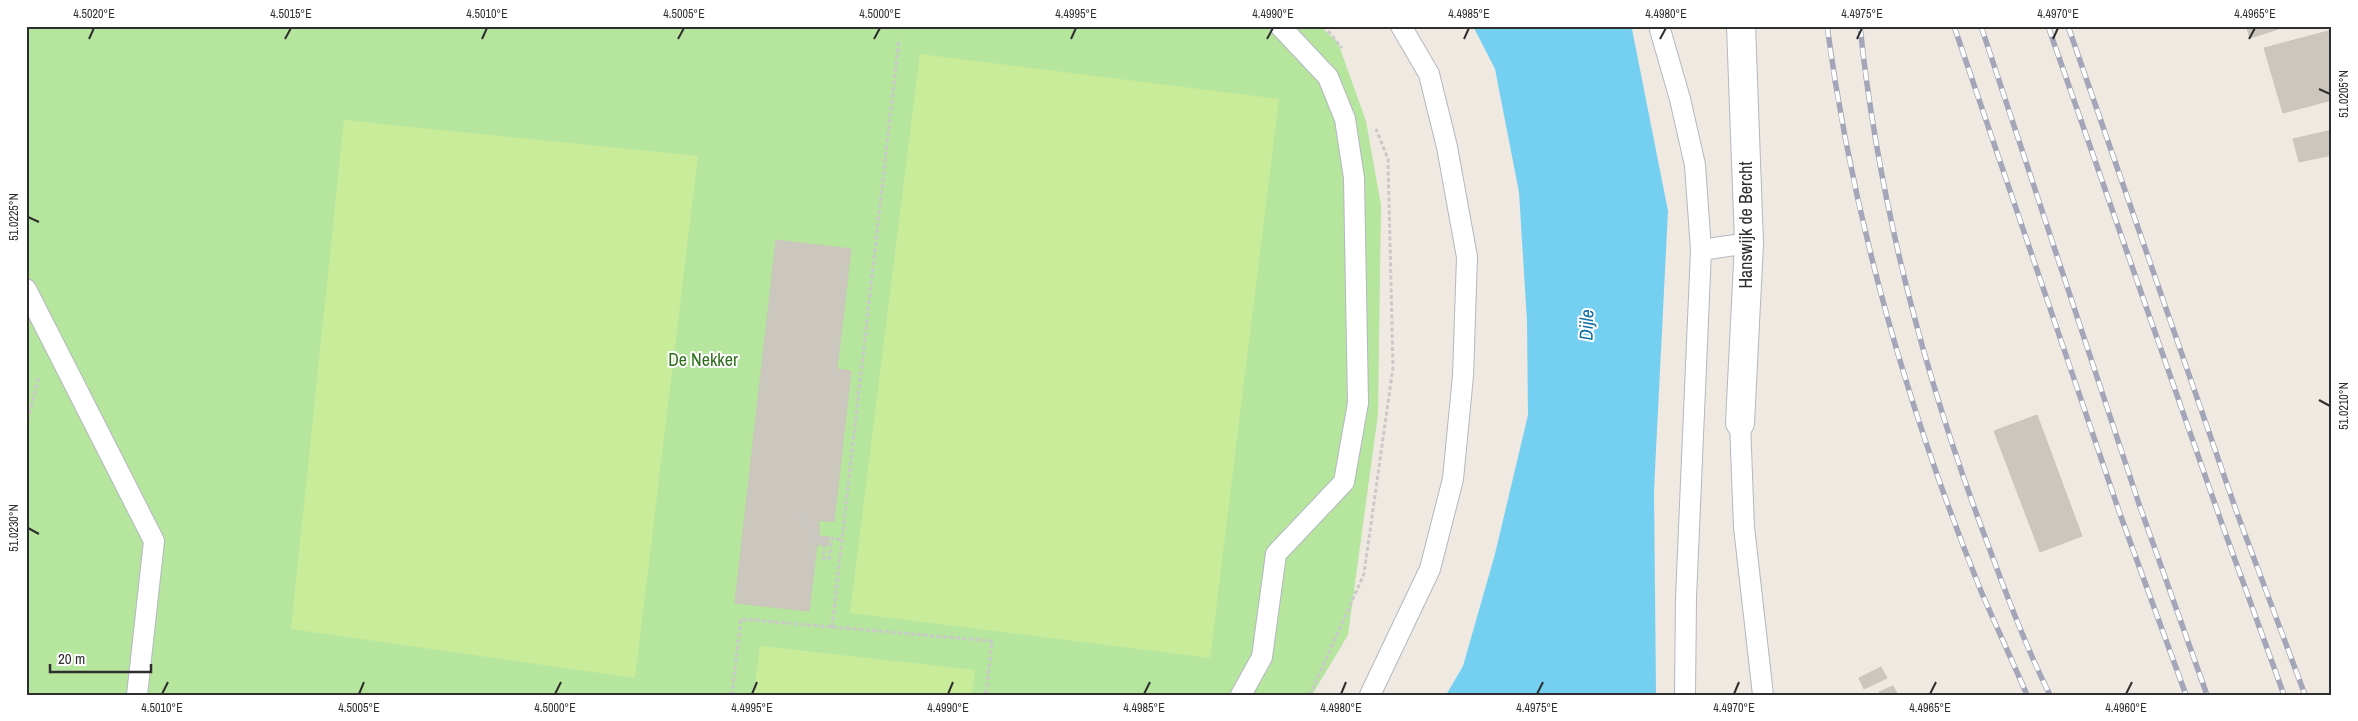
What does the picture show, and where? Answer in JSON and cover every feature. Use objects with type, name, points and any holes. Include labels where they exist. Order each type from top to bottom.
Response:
[{"type":"street","name":"Hanswijk de Bercht","points":[[1740,423],[1749,243],[1741,26]]},
{"type":"lane","points":[[1241,695],[1262,658],[1276,554],[1344,482],[1358,404],[1354,178],[1345,119],[1328,77],[1280,26]]},
{"type":"lane","points":[[1370,695],[1430,569],[1454,479],[1463,376],[1467,258],[1464,239],[1447,147],[1429,74],[1401,26]]},
{"type":"lane","points":[[1658,26],[1680,99],[1696,165],[1701,250],[1686,598],[1685,695]]},
{"type":"lane","points":[[1701,250],[1749,243]]},
{"type":"lane","points":[[26,289],[154,541],[137,695]]},
{"type":"lane","points":[[1740,423],[1744,527],[1763,695]]},
{"type":"path","points":[[832,627],[899,39]]},
{"type":"path","points":[[800,516],[818,541],[824,542],[823,558],[829,559],[832,538],[842,540]]},
{"type":"path","points":[[732,695],[741,618],[992,641],[986,695]]},
{"type":"green space","name":"De Nekker","points":[[26,26],[1320,26],[1338,43],[1366,121],[1381,205],[1378,414],[1348,635],[1312,695],[26,695]]},
{"type":"green space","points":[[920,54],[1279,99],[1210,658],[850,613]]},
{"type":"green space","points":[[344,120],[698,156],[635,678],[291,629]]},
{"type":"green space","points":[[760,646],[975,670],[972,695],[754,695]]},
{"type":"water","name":"Dijle","points":[[1473,26],[1631,26],[1632,29],[1668,211],[1654,490],[1656,695],[1446,695],[1463,666],[1495,554],[1528,415],[1527,321],[1519,192],[1495,69]]},
{"type":"building","points":[[2246,26],[2288,26],[2250,38]]},
{"type":"building","points":[[2332,30],[2332,100],[2283,113],[2264,48]]},
{"type":"building","points":[[2332,130],[2332,155],[2299,162],[2293,139]]},
{"type":"building","points":[[776,240],[851,249],[837,369],[851,371],[834,522],[819,520],[819,536],[829,537],[829,545],[817,545],[809,611],[735,603]]},
{"type":"building","points":[[2037,415],[2082,536],[2040,552],[1994,431]]},
{"type":"building","points":[[1881,667],[1887,678],[1864,689],[1859,678]]},
{"type":"building","points":[[1893,686],[1898,695],[1880,695],[1879,692]]},
{"type":"railway","points":[[1827,26],[1838,99],[1852,171],[1886,313],[1907,384],[1954,523],[1981,591],[2027,695]]},
{"type":"railway","points":[[1860,26],[1878,155],[1891,220],[1923,347],[1941,410],[1984,534],[2023,635],[2050,695]]},
{"type":"railway","points":[[1954,26],[2120,514],[2186,695]]},
{"type":"railway","points":[[1981,26],[2139,504],[2207,695]]},
{"type":"railway","points":[[2048,26],[2222,524],[2284,695]]},
{"type":"railway","points":[[2068,26],[2237,513],[2305,695]]}]
